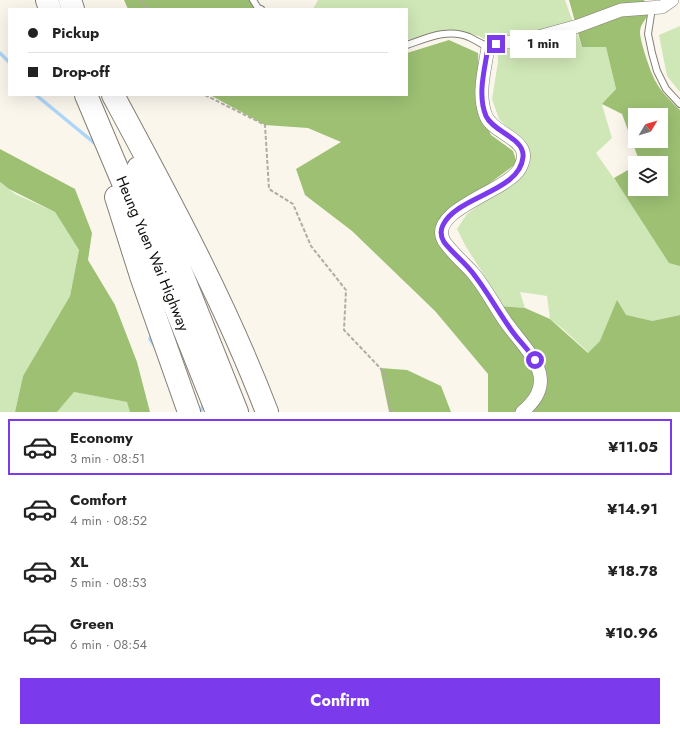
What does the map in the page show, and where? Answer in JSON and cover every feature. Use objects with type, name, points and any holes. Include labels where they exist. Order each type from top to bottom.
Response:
[{"type":"highway","points":[[85,96],[140,276],[189,412]]},
{"type":"highway","name":"Heung Yuen Wai Highway","points":[[85,96],[170,294],[217,412]]},
{"type":"highway","name":"Heung Yuen Wai Highway","points":[[107,96],[181,272],[237,412]]},
{"type":"highway","points":[[114,96],[160,183],[227,315],[267,412]]},
{"type":"street","points":[[522,412],[532,404],[538,395],[541,383],[535,360],[514,333],[475,275],[444,242],[441,234],[442,225],[462,206],[501,185],[519,170],[522,164],[524,154],[520,145],[487,118],[483,105],[482,89],[488,47],[504,42],[520,42],[578,26],[621,10],[638,7],[662,7],[672,0]]},
{"type":"lane","points":[[652,8],[648,34],[657,71],[666,89],[680,104]]},
{"type":"lane","points":[[408,45],[440,33],[454,33],[467,36],[488,47]]},
{"type":"path","points":[[207,96],[265,125],[270,189],[293,204],[312,246],[346,290],[344,330],[384,372],[391,412]]},
{"type":"green space","points":[[124,0],[250,0],[257,8],[128,8]]},
{"type":"green space","points":[[318,0],[565,0],[582,47],[606,47],[616,89],[602,105],[612,138],[596,153],[640,216],[680,265],[680,315],[652,321],[604,337],[589,353],[550,319],[547,296],[520,292],[525,308],[504,307],[465,245],[457,229],[467,214],[527,168],[528,149],[499,119],[492,99],[498,62],[497,46],[479,36],[447,30],[408,40],[408,8],[314,8]]},
{"type":"green space","points":[[569,0],[644,0],[647,6],[648,14],[641,26],[640,35],[651,72],[658,86],[680,110],[680,266],[669,263],[614,178],[628,170],[628,196],[668,196],[668,156],[637,156],[634,148],[668,148],[668,108],[628,108],[628,130],[622,114],[602,104],[616,89],[606,47],[582,47]]},
{"type":"green space","points":[[680,26],[680,92],[667,76],[659,35]]},
{"type":"green space","points":[[449,40],[478,53],[482,118],[491,135],[513,151],[517,163],[437,222],[436,233],[498,306],[525,308],[550,319],[588,353],[600,341],[617,300],[626,315],[652,321],[680,315],[680,412],[488,412],[488,374],[435,311],[352,231],[305,195],[296,169],[341,142],[308,128],[265,125],[212,96],[408,96],[408,53]]},
{"type":"green space","points":[[0,149],[75,189],[92,233],[88,260],[115,305],[137,362],[150,412],[130,412],[127,402],[74,392],[57,412],[15,412],[23,376],[70,296],[79,250],[55,212],[9,189],[0,182]]},
{"type":"green space","points":[[0,182],[15,194],[55,212],[79,250],[70,296],[23,376],[15,412],[0,412]]},
{"type":"green space","points":[[380,368],[407,370],[441,386],[451,412],[389,412]]},
{"type":"green space","points":[[74,392],[127,402],[131,412],[57,412]]},
{"type":"waterway","points":[[0,53],[8,61]]},
{"type":"waterway","points":[[37,96],[98,146]]},
{"type":"waterway","points":[[152,334],[150,339],[156,348]]},
{"type":"waterway","points":[[200,412],[205,402]]},
{"type":"route","points":[[496,44],[488,47],[482,89],[483,105],[487,118],[520,145],[524,154],[522,164],[519,170],[512,177],[487,194],[462,206],[448,218],[442,225],[441,234],[444,242],[475,275],[496,308],[535,360]]}]
